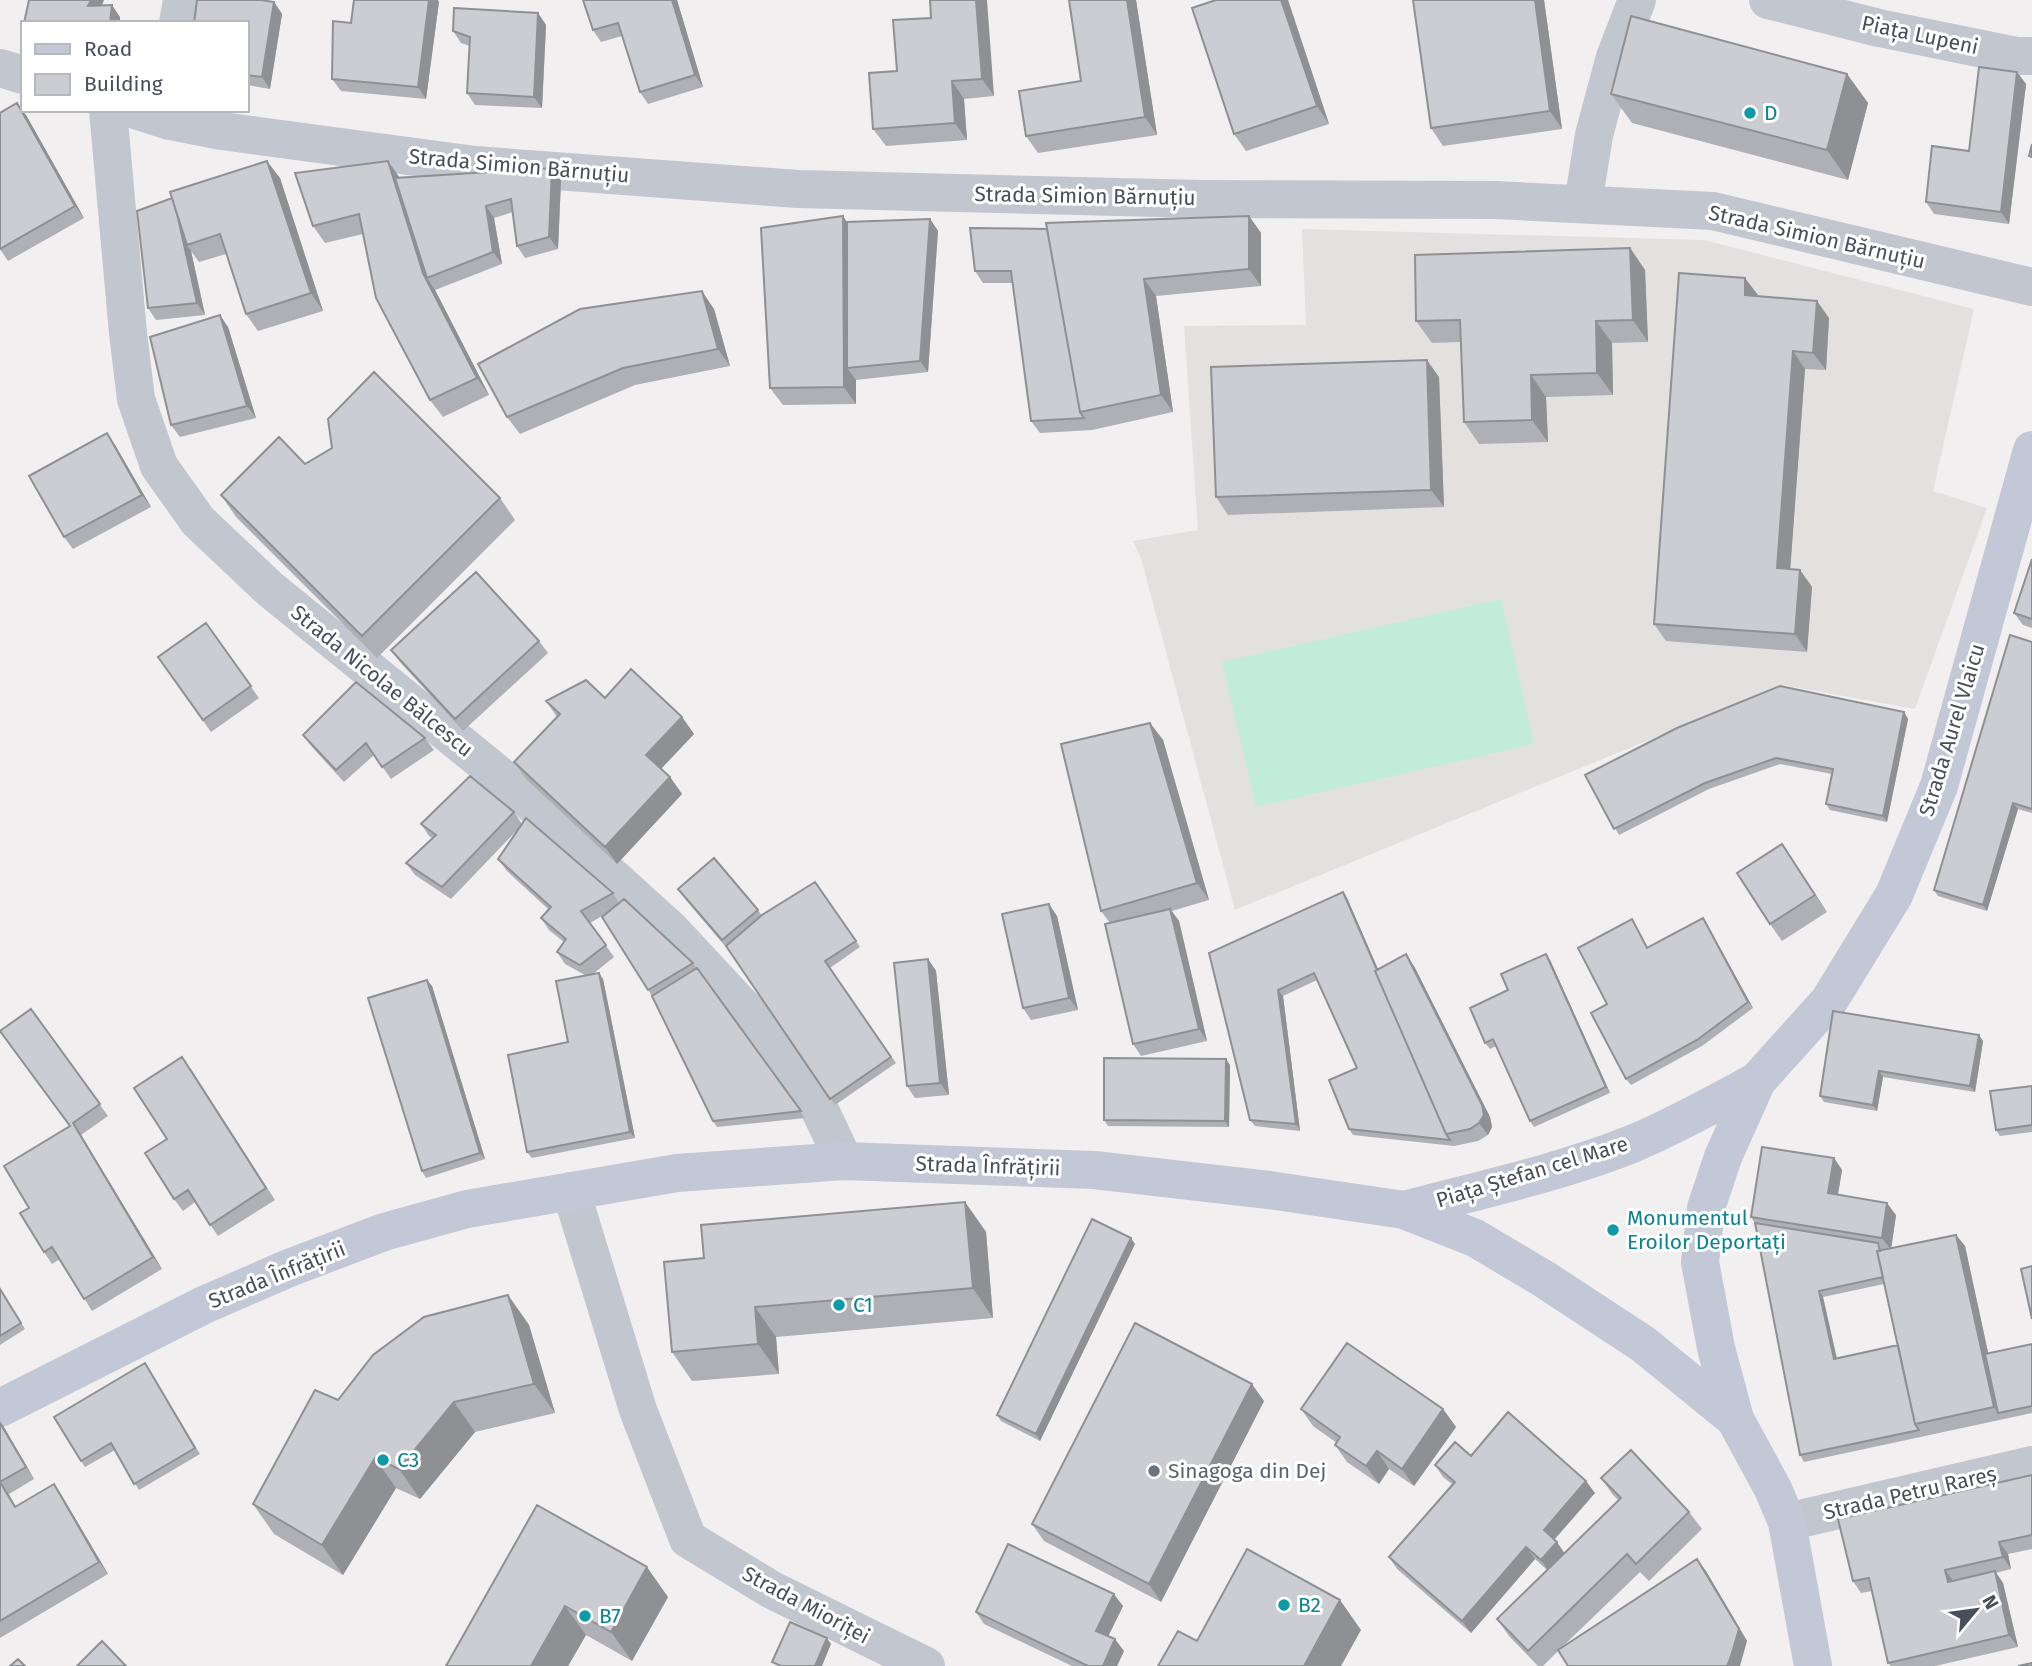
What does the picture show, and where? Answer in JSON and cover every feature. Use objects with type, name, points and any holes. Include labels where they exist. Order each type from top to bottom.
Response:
[{"type":"main road","points":[[2026,496],[2032,450]]},
{"type":"main road","name":"Strada Aurel Vlaicu","points":[[1757,1081],[1829,1001],[1894,895],[1939,786],[2026,496]]},
{"type":"main road","points":[[1757,1081],[1723,1157],[1706,1208],[1700,1262],[1716,1348],[1735,1419],[1773,1489],[1787,1522],[1813,1666]]},
{"type":"main road","name":"Piața Ștefan cel Mare","points":[[1404,1210],[1561,1168],[1631,1144],[1757,1081]]},
{"type":"main road","name":"Strada Înfrățirii","points":[[0,1408],[204,1305],[289,1268],[384,1232],[467,1209],[677,1172],[844,1161],[1094,1170],[1269,1190],[1404,1210]]},
{"type":"main road","points":[[1404,1210],[1475,1238],[1544,1279],[1643,1344],[1735,1419]]},
{"type":"street","points":[[178,21],[182,0]]},
{"type":"street","points":[[1583,204],[1598,122],[1615,57],[1637,0]]},
{"type":"street","name":"Piața Lupeni","points":[[1768,0],[1879,28],[2032,56]]},
{"type":"street","points":[[0,68],[21,74]]},
{"type":"street","name":"Strada Nicolae Bălcescu","points":[[108,112],[136,399],[159,466],[198,522],[270,589],[510,784],[670,929],[766,1032],[816,1102],[844,1161]]},
{"type":"street","name":"Strada Simion Bărnuțiu","points":[[156,113],[222,131],[475,165],[798,189],[1200,199],[1495,200],[1713,211],[2032,287]]},
{"type":"street","name":"Strada Mioriței","points":[[572,1191],[638,1410],[688,1539],[772,1590],[926,1666]]},
{"type":"street","name":"Strada Petru Rareș","points":[[1787,1522],[2032,1465]]},
{"type":"shaded area","points":[[1302,229],[1704,240],[1974,309],[1933,491],[1987,508],[1915,709],[1783,685],[1235,910],[1141,558],[1133,541],[1198,530],[1184,326],[1306,325]]},
{"type":"green space","points":[[1501,599],[1534,744],[1256,807],[1222,662]]},
{"type":"building","points":[[29,0],[91,0],[88,6],[112,5],[110,21],[24,21]]},
{"type":"building","points":[[197,0],[274,2],[262,77],[248,75],[248,21],[194,21]]},
{"type":"building","points":[[354,0],[429,0],[418,87],[332,79],[333,21],[351,23]]},
{"type":"building","points":[[583,0],[672,0],[695,75],[640,92],[618,23],[593,30]]},
{"type":"building","points":[[930,0],[976,0],[982,79],[952,81],[955,123],[873,129],[869,73],[897,71],[893,20],[931,18]]},
{"type":"building","points":[[1069,0],[1127,0],[1145,117],[1026,136],[1019,91],[1081,81]]},
{"type":"building","points":[[1216,0],[1281,0],[1317,106],[1234,134],[1192,8]]},
{"type":"building","points":[[1413,0],[1535,0],[1550,111],[1431,128]]},
{"type":"building","points":[[454,8],[538,13],[534,97],[467,93],[470,37],[453,31]]},
{"type":"building","name":"D","points":[[1631,16],[1847,74],[1827,150],[1611,94]]},
{"type":"building","points":[[1979,67],[2017,72],[2001,212],[1926,202],[1932,146],[1969,151]]},
{"type":"building","points":[[17,103],[75,206],[0,249],[0,113]]},
{"type":"building","points":[[267,161],[311,293],[246,314],[220,234],[187,245],[170,192]]},
{"type":"building","points":[[388,161],[423,273],[477,378],[430,400],[376,298],[359,214],[313,226],[295,173]]},
{"type":"building","points":[[552,168],[549,237],[517,246],[511,199],[486,206],[493,252],[427,278],[395,178]]},
{"type":"building","points":[[172,198],[197,303],[148,308],[137,211]]},
{"type":"building","points":[[843,216],[844,387],[770,388],[761,228]]},
{"type":"building","points":[[1249,216],[1249,269],[1144,279],[1161,395],[1080,412],[1046,223]]},
{"type":"building","points":[[930,219],[920,361],[847,368],[847,222]]},
{"type":"building","points":[[970,228],[1047,229],[1080,412],[1084,418],[1031,421],[1011,271],[975,271]]},
{"type":"building","points":[[1630,248],[1633,320],[1596,321],[1597,373],[1531,375],[1532,420],[1464,422],[1460,320],[1416,321],[1415,255]]},
{"type":"building","points":[[1679,273],[1745,278],[1745,295],[1817,301],[1813,353],[1793,351],[1777,568],[1800,570],[1795,634],[1654,624]]},
{"type":"building","points":[[702,291],[718,349],[623,368],[507,417],[478,364],[580,309]]},
{"type":"building","points":[[220,315],[247,406],[171,425],[150,337]]},
{"type":"building","points":[[1427,360],[1431,490],[1216,497],[1211,367]]},
{"type":"building","points":[[374,372],[500,498],[362,636],[221,495],[279,437],[305,464],[332,448],[328,419]]},
{"type":"building","points":[[107,433],[142,495],[64,537],[29,476]]},
{"type":"building","points":[[2032,559],[2032,619],[2014,613]]},
{"type":"building","points":[[476,572],[539,641],[455,719],[391,650]]},
{"type":"building","points":[[206,623],[251,686],[203,720],[158,657]]},
{"type":"building","points":[[2010,635],[2032,642],[2032,809],[2013,803],[1983,905],[1934,890]]},
{"type":"building","points":[[631,669],[682,717],[646,755],[670,777],[605,847],[514,762],[560,714],[546,701],[586,680],[605,698]]},
{"type":"building","points":[[356,682],[425,738],[382,767],[366,743],[336,770],[303,735]]},
{"type":"building","points":[[1780,686],[1904,712],[1883,816],[1826,804],[1833,769],[1776,758],[1705,783],[1614,829],[1585,775],[1677,728]]},
{"type":"building","points":[[1150,723],[1197,883],[1101,911],[1061,744]]},
{"type":"building","points":[[470,776],[514,812],[442,887],[406,863],[436,835],[421,824]]},
{"type":"building","points":[[526,818],[613,893],[581,911],[606,945],[580,965],[557,952],[566,939],[541,918],[551,907],[498,859]]},
{"type":"building","points":[[1782,844],[1815,895],[1770,924],[1737,873]]},
{"type":"building","points":[[714,858],[758,910],[722,940],[678,889]]},
{"type":"building","points":[[815,882],[856,941],[825,961],[891,1057],[830,1099],[726,946],[762,915]]},
{"type":"building","points":[[1343,892],[1450,1140],[1349,1129],[1329,1080],[1357,1068],[1314,973],[1278,990],[1296,1124],[1250,1120],[1209,953]]},
{"type":"building","points":[[624,899],[693,963],[648,990],[602,917]]},
{"type":"building","points":[[1049,904],[1069,998],[1023,1008],[1002,914]]},
{"type":"building","points":[[1170,909],[1199,1029],[1133,1044],[1105,924]]},
{"type":"building","points":[[1703,918],[1748,1002],[1697,1040],[1626,1079],[1591,1013],[1607,1004],[1578,948],[1632,919],[1647,948]]},
{"type":"building","points":[[1406,954],[1482,1105],[1484,1115],[1479,1123],[1470,1129],[1446,1134],[1375,971]]},
{"type":"building","points":[[1546,954],[1606,1087],[1530,1121],[1493,1039],[1485,1043],[1470,1008],[1508,990],[1501,974]]},
{"type":"building","points":[[928,959],[940,1083],[907,1086],[894,963]]},
{"type":"building","points":[[697,968],[801,1111],[713,1121],[652,996]]},
{"type":"building","points":[[599,973],[630,1132],[527,1152],[508,1055],[568,1042],[556,981]]},
{"type":"building","points":[[427,980],[480,1153],[422,1171],[368,998]]},
{"type":"building","points":[[31,1009],[100,1104],[73,1123],[153,1257],[84,1299],[52,1247],[44,1252],[20,1213],[29,1208],[4,1166],[70,1126],[0,1031]]},
{"type":"building","points":[[1833,1011],[1979,1035],[1970,1086],[1879,1071],[1873,1105],[1820,1096]]},
{"type":"building","points":[[182,1057],[266,1188],[210,1225],[188,1190],[174,1199],[145,1153],[167,1139],[134,1088]]},
{"type":"building","points":[[1104,1058],[1226,1059],[1225,1121],[1104,1120]]},
{"type":"building","points":[[2032,1086],[2032,1125],[1996,1130],[1990,1091]]},
{"type":"building","points":[[1762,1147],[1834,1158],[1828,1193],[1887,1203],[1882,1238],[1751,1217]]},
{"type":"building","points":[[965,1202],[973,1288],[755,1307],[758,1344],[672,1352],[664,1262],[704,1258],[701,1225]]},
{"type":"building","points":[[1092,1219],[1131,1238],[1036,1434],[997,1415]]},
{"type":"building","points":[[1755,1223],[1878,1243],[1880,1251],[1877,1251],[1883,1277],[1819,1291],[1834,1359],[1898,1345],[1915,1424],[1919,1430],[1800,1455]]},
{"type":"building","points":[[1956,1235],[1994,1407],[1915,1424],[1877,1251]]},
{"type":"building","points":[[2032,1266],[2032,1319],[2021,1269]]},
{"type":"building","points":[[0,1289],[21,1323],[0,1336]]},
{"type":"building","points":[[508,1295],[534,1384],[454,1402],[399,1469],[375,1458],[322,1545],[253,1504],[315,1390],[338,1400],[373,1355],[424,1317]]},
{"type":"building","name":"Sinagoga din Dej","points":[[1135,1323],[1252,1384],[1149,1584],[1032,1524]]},
{"type":"building","points":[[1347,1343],[1443,1409],[1402,1469],[1377,1451],[1366,1466],[1335,1445],[1340,1437],[1301,1409]]},
{"type":"building","points":[[2032,1344],[2032,1406],[1998,1413],[1985,1354]]},
{"type":"building","points":[[145,1363],[195,1448],[134,1484],[111,1443],[81,1461],[54,1417]]},
{"type":"building","points":[[1508,1412],[1586,1481],[1544,1530],[1557,1542],[1541,1560],[1526,1547],[1462,1621],[1389,1557],[1455,1482],[1435,1465],[1455,1442],[1471,1456]]},
{"type":"building","points":[[0,1423],[26,1467],[0,1482]]},
{"type":"building","points":[[1631,1450],[1689,1512],[1636,1564],[1627,1554],[1528,1651],[1497,1619],[1621,1498],[1601,1478]]},
{"type":"building","points":[[2032,1475],[2032,1535],[1999,1542],[2003,1557],[1945,1570],[1948,1582],[1995,1571],[2009,1635],[1888,1663],[1869,1578],[1853,1581],[1838,1519]]},
{"type":"building","points":[[0,1482],[15,1507],[54,1484],[99,1562],[0,1621]]},
{"type":"building","points":[[537,1505],[647,1567],[611,1632],[565,1606],[531,1666],[446,1666]]},
{"type":"building","points":[[1008,1544],[1114,1594],[1096,1631],[1115,1639],[1103,1666],[1088,1666],[976,1612]]},
{"type":"building","points":[[1247,1549],[1340,1600],[1304,1666],[1158,1666],[1178,1631],[1197,1641]]},
{"type":"building","points":[[1697,1559],[1739,1629],[1727,1666],[1568,1666],[1558,1650]]},
{"type":"building","points":[[790,1622],[827,1638],[815,1666],[781,1666],[772,1662]]},
{"type":"building","points":[[102,1641],[126,1666],[77,1666]]},
{"type":"building","points":[[18,1659],[25,1666],[10,1666]]},
{"type":"place","name":"D","points":[[1750,113]]},
{"type":"place","name":"Monumentul Eroilor Deportați","points":[[1613,1230]]},
{"type":"place","name":"C1","points":[[839,1305]]},
{"type":"place","name":"C3","points":[[383,1460]]},
{"type":"place","name":"Sinagoga din Dej","points":[[1154,1471]]},
{"type":"place","name":"B2","points":[[1284,1605]]},
{"type":"place","name":"B7","points":[[585,1616]]}]
